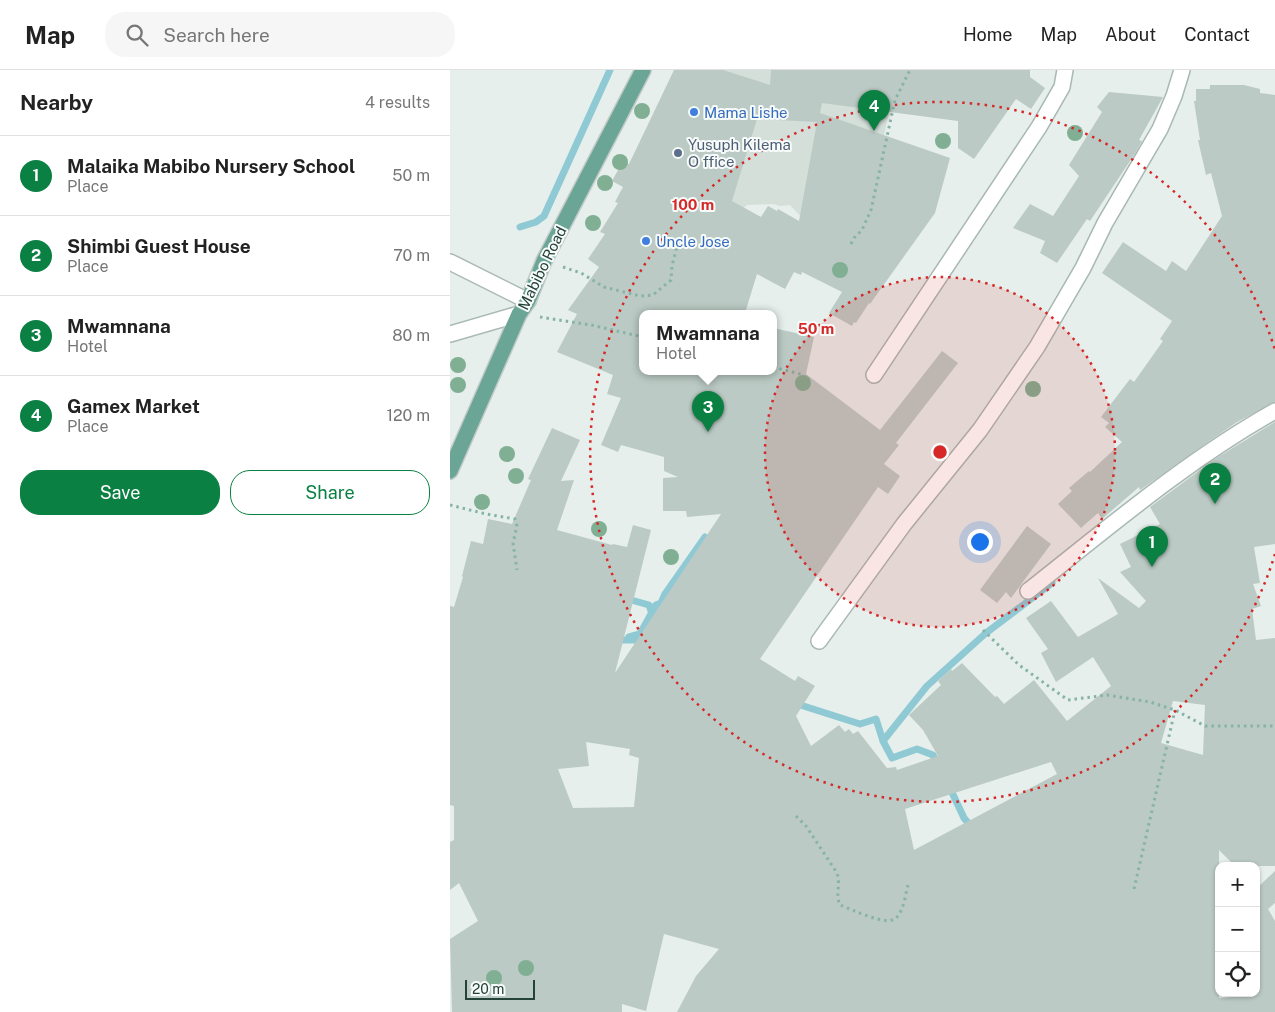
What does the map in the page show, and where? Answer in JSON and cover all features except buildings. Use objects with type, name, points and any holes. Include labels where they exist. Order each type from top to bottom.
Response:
[{"type":"main road","name":"Mabibo Road","points":[[450,471],[519,314],[528,301],[544,261],[643,70]]},
{"type":"street","points":[[874,375],[1039,127],[1062,88],[1065,70]]},
{"type":"street","points":[[819,641],[904,524],[980,430],[1037,348],[1083,268],[1105,223],[1160,128],[1174,96],[1182,70]]},
{"type":"street","points":[[450,262],[528,301]]},
{"type":"street","points":[[450,334],[519,314]]},
{"type":"street","points":[[1028,591],[1183,470],[1236,433],[1275,411]]},
{"type":"path","points":[[850,244],[862,230],[871,210],[895,100],[910,70]]},
{"type":"path","points":[[544,261],[581,273],[604,287],[640,296],[653,295],[671,280],[672,261],[677,246]]},
{"type":"path","points":[[519,314],[591,325],[639,336]]},
{"type":"path","points":[[777,368],[804,375]]},
{"type":"path","points":[[450,504],[515,520],[518,526],[513,543],[517,570]]},
{"type":"path","points":[[983,630],[1019,665],[1068,700],[1107,695],[1150,702],[1175,710],[1204,726],[1275,726]]},
{"type":"path","points":[[1134,889],[1175,710]]},
{"type":"path","points":[[796,816],[806,826],[837,873],[840,881],[838,895],[840,906],[880,920],[889,921],[896,918],[903,906],[908,885]]},
{"type":"shaded area","points":[[720,70],[899,70],[866,213],[801,217],[790,205],[780,206],[773,204],[747,205],[732,218]]},
{"type":"waterway","points":[[520,227],[536,222],[544,216],[610,70]]},
{"type":"waterway","points":[[629,637],[640,634],[656,605],[661,603],[665,594],[705,537]]},
{"type":"waterway","points":[[883,741],[927,686],[986,633],[1052,583]]},
{"type":"waterway","points":[[624,598],[649,605],[652,614]]},
{"type":"waterway","points":[[617,644],[620,640],[645,640]]},
{"type":"waterway","points":[[794,703],[860,724],[876,719],[883,741],[892,758],[917,749],[933,755],[937,764]]},
{"type":"waterway","points":[[949,786],[964,818],[973,829]]},
{"type":"place","name":"Mama Lishe","points":[[694,112]]},
{"type":"place","name":"Gamex Market","points":[[874,131]]},
{"type":"place","name":"Yusuph Kilema O ffice","points":[[678,153]]},
{"type":"place","name":"Uncle Jose","points":[[646,241]]},
{"type":"place","name":"Mwamnana","points":[[708,432]]},
{"type":"place","name":"Shimbi Guest House","points":[[1215,504]]},
{"type":"place","name":"Malaika Mabibo Nursery School","points":[[1152,567]]}]
